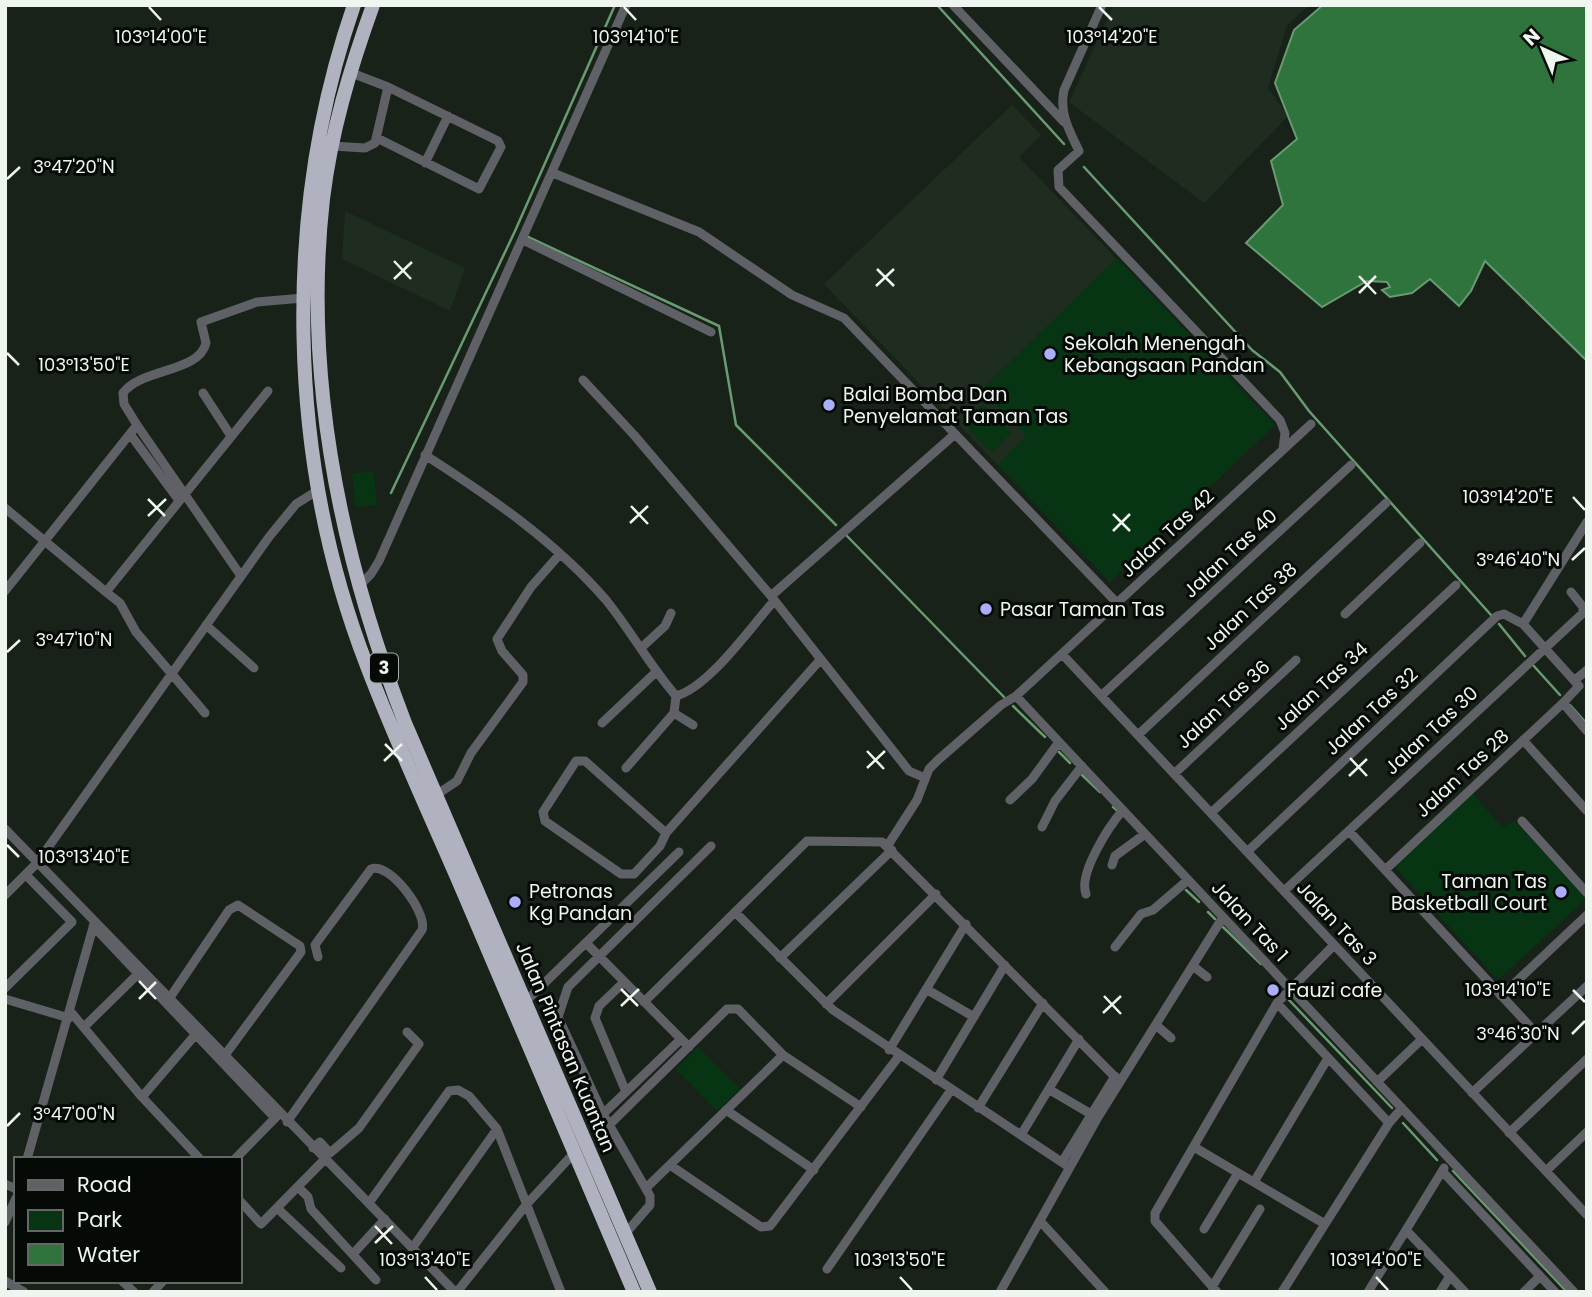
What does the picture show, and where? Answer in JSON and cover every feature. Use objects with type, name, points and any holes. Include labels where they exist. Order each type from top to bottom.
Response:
[{"type":"highway","name":"Jalan Pintasan Kuantan","points":[[354,5],[334,61],[308,199],[303,298],[310,435],[333,554],[366,664],[634,1292]]},
{"type":"highway","name":"Jalan Pintasan Kuantan","points":[[373,5],[349,72],[323,200],[320,260],[326,433],[336,494],[378,653],[436,795],[650,1292]]},
{"type":"street","points":[[359,586],[372,574],[379,561],[626,5]]},
{"type":"street","points":[[953,5],[1065,124],[1079,151],[1058,170],[1056,178],[1061,191],[1280,421],[1285,439],[1283,450]]},
{"type":"street","points":[[1065,124],[1062,101],[1064,90],[1102,5]]},
{"type":"street","points":[[349,72],[388,87],[448,116],[498,141],[501,147],[479,189],[377,138]]},
{"type":"street","points":[[332,146],[365,148],[377,138],[388,87]]},
{"type":"street","points":[[425,163],[448,116]]},
{"type":"street","points":[[552,173],[699,232],[792,295],[839,315],[1117,603]]},
{"type":"street","points":[[523,240],[712,332]]},
{"type":"street","points":[[181,496],[124,404],[123,393],[132,384],[197,358],[206,343],[201,322],[257,302],[303,298]]},
{"type":"street","points":[[583,380],[634,435],[772,599],[909,771],[925,778]]},
{"type":"street","points":[[106,592],[268,391]]},
{"type":"street","points":[[203,393],[231,436]]},
{"type":"street","name":"Jalan Tas 42","points":[[780,958],[890,847],[917,800],[925,778],[938,760],[1001,705],[1016,696],[1311,424]]},
{"type":"street","points":[[5,591],[43,539],[137,425]]},
{"type":"street","points":[[130,434],[241,576]]},
{"type":"street","points":[[676,696],[687,693],[705,678],[772,599],[955,434]]},
{"type":"street","points":[[425,455],[488,498],[560,554],[604,598],[676,696],[674,713],[626,768]]},
{"type":"street","name":"Jalan Tas 40","points":[[1101,696],[1351,465]]},
{"type":"street","points":[[5,895],[37,863],[241,576],[296,504],[320,489]]},
{"type":"street","name":"Jalan Tas 38","points":[[1138,734],[1386,503]]},
{"type":"street","points":[[5,508],[120,603],[139,636],[173,672],[205,713]]},
{"type":"street","points":[[1586,523],[1523,624],[1587,694]]},
{"type":"street","points":[[1345,614],[1420,543]]},
{"type":"street","points":[[436,795],[457,781],[471,753],[523,682],[523,675],[502,651],[497,639],[531,587],[560,554]]},
{"type":"street","name":"Jalan Tas 34","points":[[1211,813],[1456,585]]},
{"type":"street","name":"Jalan Tas 30","points":[[1284,891],[1585,610],[1571,592]]},
{"type":"street","points":[[641,648],[665,626],[671,613]]},
{"type":"street","name":"Jalan Tas 32","points":[[1247,852],[1497,615],[1504,614],[1523,624]]},
{"type":"street","points":[[206,625],[254,668]]},
{"type":"street","name":"Jalan Tas 3","points":[[1062,654],[1509,1133],[1585,1210]]},
{"type":"street","points":[[666,833],[585,761],[576,761],[543,812],[545,821],[621,874],[634,874],[660,846],[666,833],[820,660]]},
{"type":"street","name":"Jalan Tas 36","points":[[1174,774],[1296,660]]},
{"type":"street","name":"Jalan Tas 28","points":[[1385,870],[1563,703],[1587,670]]},
{"type":"street","points":[[602,723],[656,672]]},
{"type":"street","name":"Jalan Tas 1","points":[[1016,696],[1574,1292]]},
{"type":"street","points":[[1563,703],[1587,731]]},
{"type":"street","points":[[674,713],[693,725]]},
{"type":"street","points":[[1523,740],[1587,811]]},
{"type":"street","points":[[1010,800],[1032,779],[1059,742]]},
{"type":"street","points":[[1042,827],[1055,801],[1082,766]]},
{"type":"street","points":[[1086,894],[1084,877],[1107,830],[1123,810]]},
{"type":"street","points":[[1522,821],[1587,893]]},
{"type":"street","points":[[5,828],[196,1034],[456,1292],[526,1205],[574,1153]]},
{"type":"street","points":[[1349,831],[1536,1033]]},
{"type":"street","points":[[1112,865],[1115,856],[1145,834]]},
{"type":"street","points":[[644,1002],[807,841],[882,842],[890,847],[1118,1079]]},
{"type":"street","points":[[625,1234],[650,1205],[646,1188],[603,1114],[558,1017],[568,987],[711,846]]},
{"type":"street","points":[[525,1002],[679,852]]},
{"type":"street","points":[[287,1122],[422,930],[422,916],[397,881],[384,868],[377,866],[371,869],[320,937],[315,945],[318,957]]},
{"type":"street","points":[[634,874],[644,887]]},
{"type":"street","points":[[5,988],[72,922],[26,875]]},
{"type":"street","points":[[1115,947],[1141,914],[1153,910],[1188,880]]},
{"type":"street","points":[[827,1004],[936,894]]},
{"type":"street","points":[[171,996],[229,910],[238,905],[300,946],[301,952],[225,1055]]},
{"type":"street","points":[[735,912],[827,1004],[889,1050],[1065,1165]]},
{"type":"street","points":[[1502,996],[1587,915]]},
{"type":"street","points":[[1002,1291],[1041,1222],[1065,1165],[1223,917]]},
{"type":"street","points":[[94,923],[171,996],[277,1115]]},
{"type":"street","points":[[28,1157],[94,923]]},
{"type":"street","points":[[889,1050],[966,924]]},
{"type":"street","points":[[587,944],[689,1047]]},
{"type":"street","points":[[1260,1209],[1214,1289],[1154,1217],[1277,1003],[1334,945]]},
{"type":"street","points":[[936,1080],[1006,965]]},
{"type":"street","points":[[1193,967],[1207,977]]},
{"type":"street","points":[[84,1027],[139,974]]},
{"type":"street","points":[[624,982],[599,1006],[595,1018],[626,1092]]},
{"type":"street","points":[[1472,1093],[1587,986]]},
{"type":"street","points":[[926,989],[974,1017]]},
{"type":"street","points":[[5,999],[69,1014],[84,1027],[142,1097],[198,1157]]},
{"type":"street","points":[[978,1108],[1043,1003]]},
{"type":"street","points":[[1277,1003],[1389,1123]]},
{"type":"street","points":[[609,1125],[733,1007],[783,1055],[860,1107]]},
{"type":"street","points":[[1156,1025],[1171,1038]]},
{"type":"street","points":[[313,1148],[320,1142],[330,1153],[359,1128],[419,1044],[407,1032]]},
{"type":"street","points":[[142,1097],[196,1034]]},
{"type":"street","points":[[603,1114],[681,1039]]},
{"type":"street","points":[[1021,1135],[1079,1039]]},
{"type":"street","points":[[1377,1082],[1422,1039]]},
{"type":"street","points":[[646,1188],[783,1055]]},
{"type":"street","points":[[670,1165],[765,1228],[814,1170],[900,1056]]},
{"type":"street","points":[[1254,1182],[1328,1058]]},
{"type":"street","points":[[1509,1133],[1587,1059]]},
{"type":"street","points":[[369,1203],[449,1091],[458,1090],[469,1096],[496,1129],[561,1292]]},
{"type":"street","points":[[827,1269],[951,1090]]},
{"type":"street","points":[[1050,1090],[1094,1116]]},
{"type":"street","points":[[1282,1292],[1389,1123],[1402,1108]]},
{"type":"street","points":[[726,1111],[814,1170]]},
{"type":"street","points":[[237,1157],[277,1115]]},
{"type":"street","points":[[412,1247],[496,1129]]},
{"type":"street","points":[[1546,1171],[1587,1132]]},
{"type":"street","points":[[1194,1147],[1325,1224]]},
{"type":"street","points":[[1368,1292],[1449,1158]]},
{"type":"street","points":[[242,1204],[261,1224],[324,1160]]},
{"type":"street","points":[[1442,1171],[1555,1292]]},
{"type":"street","points":[[1204,1229],[1238,1173]]},
{"type":"street","points":[[298,1187],[308,1197],[311,1209],[376,1280]]},
{"type":"street","points":[[5,1223],[14,1203]]},
{"type":"street","points":[[278,1209],[341,1268]]},
{"type":"street","points":[[353,1254],[385,1219]]},
{"type":"street","points":[[1041,1222],[1105,1292]]},
{"type":"street","points":[[1406,1230],[1465,1292]]},
{"type":"street","points":[[1440,1292],[1450,1276]]},
{"type":"street","points":[[1524,1292],[1540,1276]]},
{"type":"street","points":[[5,1281],[24,1292]]},
{"type":"shaded area","points":[[1114,5],[1310,5],[1287,25],[1268,88],[1288,116],[1204,203],[1069,102]]},
{"type":"shaded area","name":"Sekolah Menengah Kebangsaan Pandan","points":[[1012,105],[1041,135],[1019,157],[1275,425],[1110,582],[824,284]]},
{"type":"shaded area","points":[[345,211],[465,268],[450,311],[342,259]]},
{"type":"green space","points":[[1117,258],[1275,425],[1110,582],[998,465],[1026,436],[982,389]]},
{"type":"green space","points":[[983,404],[1011,433],[992,453],[963,423]]},
{"type":"green space","points":[[374,471],[377,505],[355,507],[352,474]]},
{"type":"green space","points":[[1471,792],[1502,827],[1515,821],[1586,899],[1498,980],[1392,864]]},
{"type":"green space","points":[[698,1047],[740,1089],[717,1111],[676,1069]]},
{"type":"water","points":[[1323,5],[1587,5],[1587,361],[1485,261],[1471,291],[1459,306],[1430,279],[1412,293],[1390,297],[1382,290],[1390,287],[1387,282],[1367,281],[1322,307],[1246,243],[1283,205],[1271,161],[1297,139],[1275,83],[1294,30]]},
{"type":"waterway","points":[[391,493],[515,231],[615,5]]},
{"type":"waterway","points":[[937,5],[1064,144]]},
{"type":"waterway","points":[[1084,167],[1252,350],[1280,372],[1309,411],[1491,615]]},
{"type":"waterway","points":[[528,237],[719,326],[736,425],[836,525]]},
{"type":"waterway","points":[[847,536],[1004,697]]},
{"type":"waterway","points":[[1499,624],[1525,656]]},
{"type":"waterway","points":[[1532,664],[1560,695]]},
{"type":"waterway","points":[[1570,705],[1587,724]]},
{"type":"waterway","points":[[1013,706],[1045,737]]},
{"type":"waterway","points":[[1059,752],[1070,763]]},
{"type":"waterway","points":[[1082,775],[1100,792]]},
{"type":"waterway","points":[[1113,807],[1119,812]]},
{"type":"waterway","points":[[1186,890],[1199,902]]},
{"type":"waterway","points":[[1208,912],[1215,919]]},
{"type":"waterway","points":[[1223,927],[1261,964]]},
{"type":"waterway","points":[[1289,1000],[1392,1108]]},
{"type":"waterway","points":[[1403,1123],[1437,1160]]},
{"type":"waterway","points":[[1453,1171],[1567,1292]]},
{"type":"place","name":"Sekolah Menengah Kebangsaan Pandan","points":[[1050,354]]},
{"type":"place","name":"Balai Bomba Dan Penyelamat Taman Tas","points":[[829,405]]},
{"type":"place","name":"Pasar Taman Tas","points":[[986,609]]},
{"type":"place","name":"Taman Tas Basketball Court","points":[[1561,892]]},
{"type":"place","name":"Petronas Kg Pandan","points":[[515,902]]},
{"type":"place","name":"Fauzi cafe","points":[[1273,990]]}]
